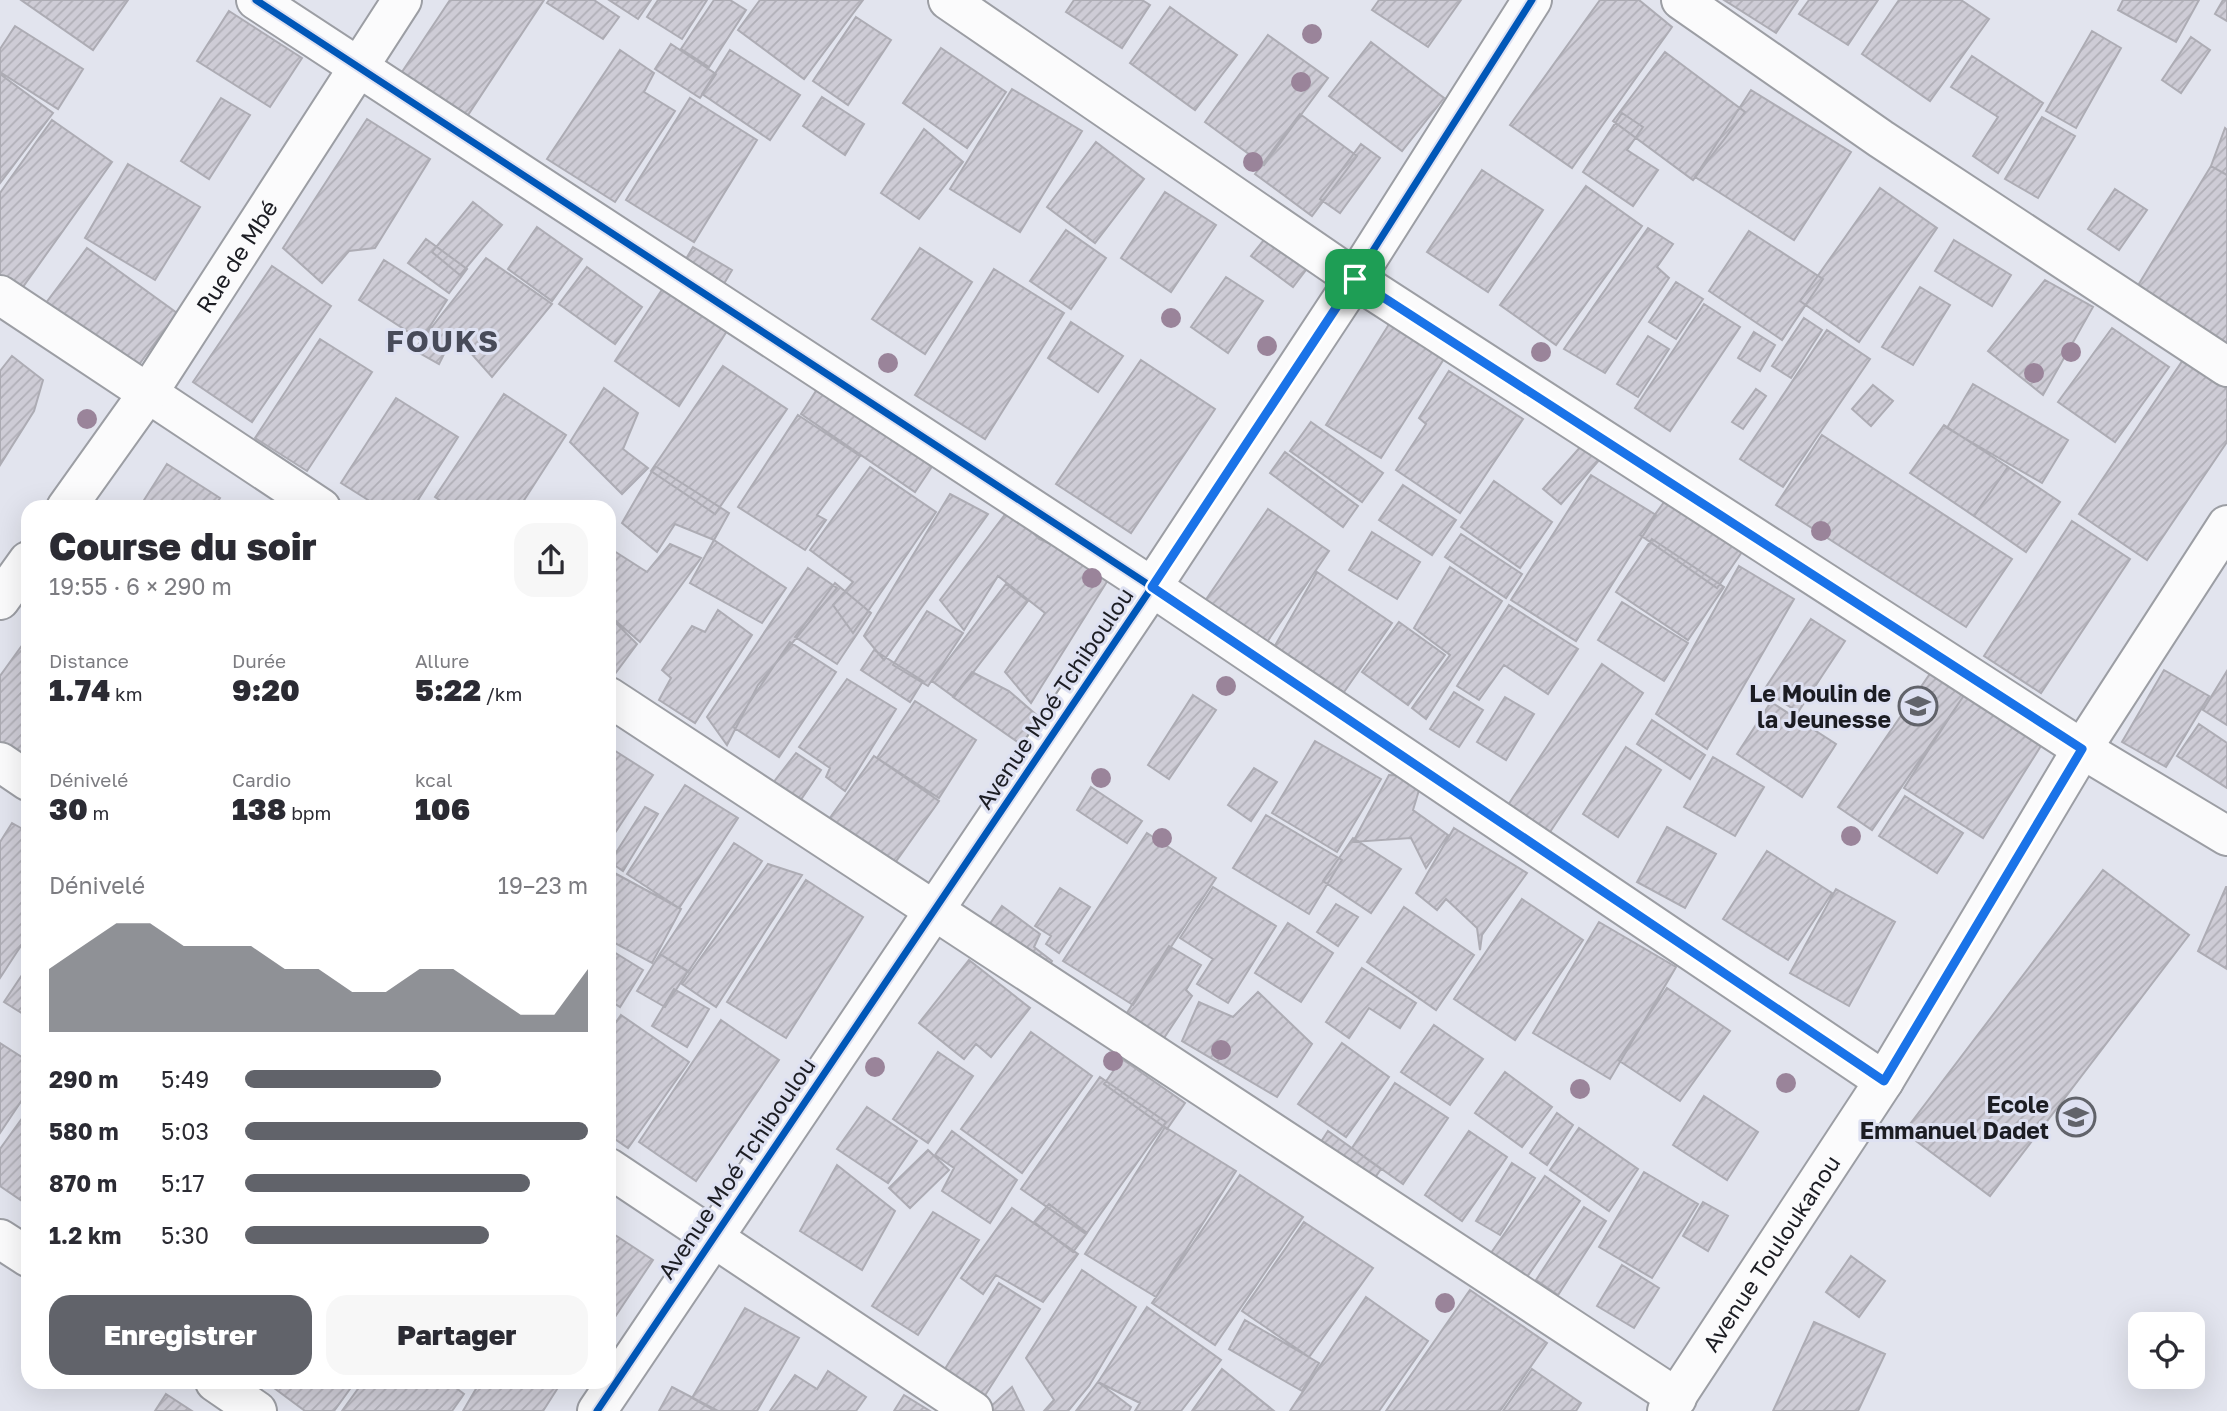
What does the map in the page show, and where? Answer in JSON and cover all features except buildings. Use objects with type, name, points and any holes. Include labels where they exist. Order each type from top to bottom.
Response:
[{"type":"street","points":[[256,0],[1152,587],[1884,1081]]},
{"type":"street","name":"Rue de Mbé","points":[[72,500],[148,393],[402,0]]},
{"type":"street","points":[[948,0],[1355,279],[2082,749],[2227,836]]},
{"type":"street","name":"Avenue Moé Tchiboulou","points":[[616,1382],[1152,587],[1355,279],[1532,0]]},
{"type":"street","points":[[1681,0],[1881,139],[2227,367]]},
{"type":"street","points":[[0,295],[309,500]]},
{"type":"street","name":"Avenue Touloukanou","points":[[1672,1404],[1884,1081],[2082,749],[2227,525]]},
{"type":"street","points":[[0,600],[21,571]]},
{"type":"street","points":[[616,702],[1672,1404]]},
{"type":"street","points":[[0,762],[21,776]]},
{"type":"street","points":[[616,1173],[973,1411]]},
{"type":"street","points":[[0,1239],[21,1252]]},
{"type":"street","points":[[225,1389],[257,1411]]},
{"type":"street","name":"Avenue Moé Tchiboulou","points":[[597,1411],[612,1389]]},
{"type":"cycle path","points":[[256,0],[1152,587],[1884,1081]]},
{"type":"cycle path","points":[[616,1383],[1152,587],[1355,279],[1532,0]]},
{"type":"cycle path","points":[[597,1411],[612,1389]]},
{"type":"place","name":"Le Moulin de la Jeunesse","points":[[1918,706]]},
{"type":"place","name":"Ecole Emmanuel Dadet","points":[[2076,1117]]},
{"type":"district","name":"FOUKS","points":[[443,341]]},
{"type":"route","points":[[1355,279],[2082,749],[1884,1081],[1152,587],[1355,279]]}]
